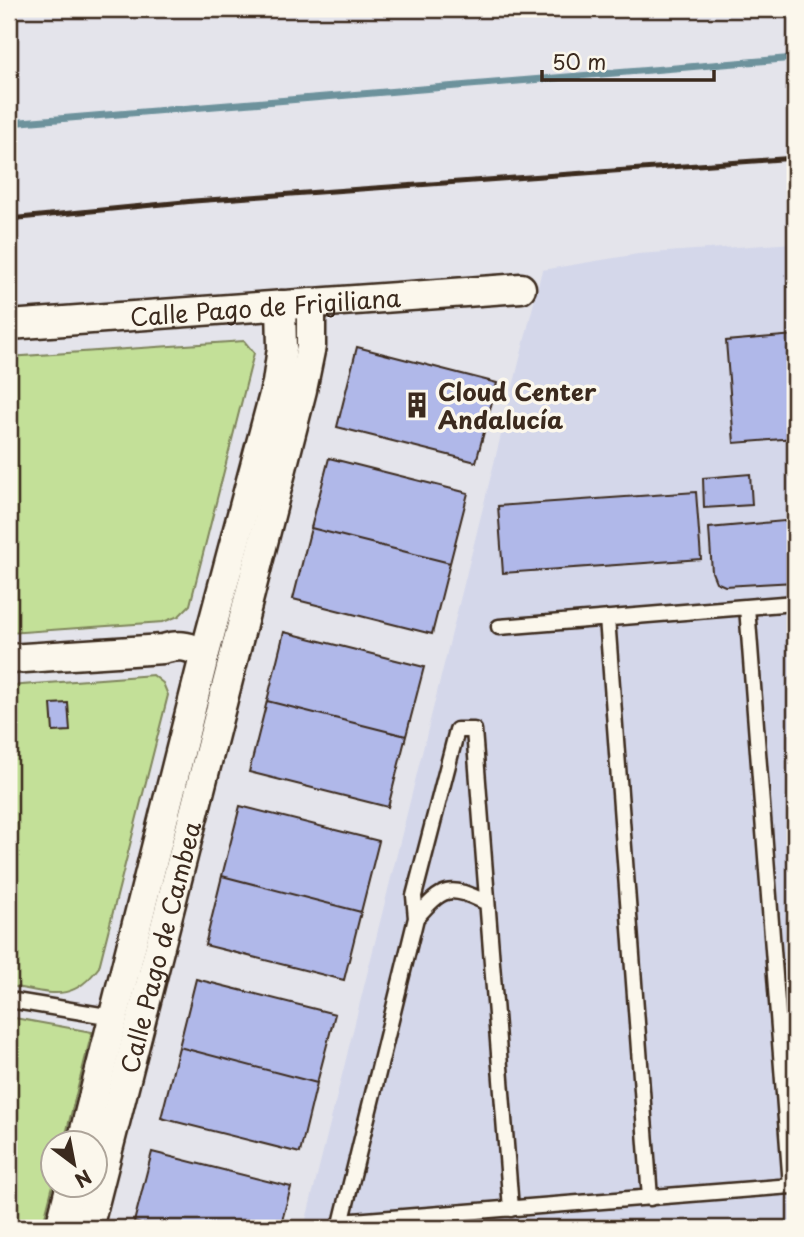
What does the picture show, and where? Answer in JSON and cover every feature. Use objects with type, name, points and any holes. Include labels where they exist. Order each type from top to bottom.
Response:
[{"type":"street","name":"Calle Pago de Frigiliana","points":[[9,325],[521,288]]},
{"type":"street","name":"Calle Pago de Cambea","points":[[88,1228],[304,379],[311,346],[311,303]]},
{"type":"street","name":"Calle Pago de Cambea","points":[[86,1128],[276,383],[282,348],[281,305]]},
{"type":"street","points":[[9,660],[163,649],[176,645],[195,648],[204,657],[232,663]]},
{"type":"street","points":[[60,1228],[68,1198]]},
{"type":"lane","points":[[499,627],[795,603]]},
{"type":"lane","points":[[511,1209],[474,730],[457,730],[414,896],[416,918],[341,1225],[793,1187],[747,607]]},
{"type":"lane","points":[[607,618],[650,1198]]},
{"type":"lane","points":[[416,918],[436,895],[453,890],[487,902]]},
{"type":"lane","points":[[9,1000],[113,1017]]},
{"type":"shaded area","points":[[795,243],[795,1228],[304,1228],[542,270],[638,254]]},
{"type":"green space","points":[[244,341],[254,353],[190,605],[179,616],[163,622],[9,633],[9,357]]},
{"type":"green space","points":[[153,675],[163,683],[168,695],[99,967],[79,987],[69,991],[48,993],[9,986],[9,686]]},
{"type":"green space","points":[[9,1017],[92,1032],[68,1128],[38,1128],[38,1198],[50,1198],[42,1228],[9,1225]]},
{"type":"building","points":[[795,335],[795,438],[734,443],[726,341]]},
{"type":"building","name":"Cloud Center Andalucía","points":[[357,347],[497,383],[476,462],[337,427]]},
{"type":"building","points":[[329,458],[468,493],[450,563],[311,528]]},
{"type":"building","points":[[750,474],[752,505],[704,508],[703,478]]},
{"type":"building","points":[[696,492],[701,559],[503,573],[498,506]]},
{"type":"building","points":[[795,520],[795,582],[725,586],[716,582],[712,572],[709,528]]},
{"type":"building","points":[[311,528],[450,563],[432,634],[293,599]]},
{"type":"building","points":[[284,632],[424,667],[406,736],[267,701]]},
{"type":"building","points":[[267,701],[406,736],[388,807],[249,772]]},
{"type":"building","points":[[68,703],[70,731],[53,732],[51,704]]},
{"type":"building","points":[[240,806],[379,841],[361,912],[222,876]]},
{"type":"building","points":[[222,876],[361,912],[344,980],[205,945]]},
{"type":"building","points":[[196,979],[335,1014],[317,1083],[179,1047]]},
{"type":"building","points":[[179,1047],[317,1083],[300,1153],[161,1118]]},
{"type":"building","points":[[152,1152],[291,1187],[280,1228],[157,1228],[134,1222]]},
{"type":"building","points":[[790,1224],[790,1228],[737,1228]]},
{"type":"waterway","points":[[9,123],[795,58]]},
{"type":"railway","points":[[9,219],[194,201],[795,158]]},
{"type":"place","name":"Cloud Center Andalucía","points":[[417,405]]}]
